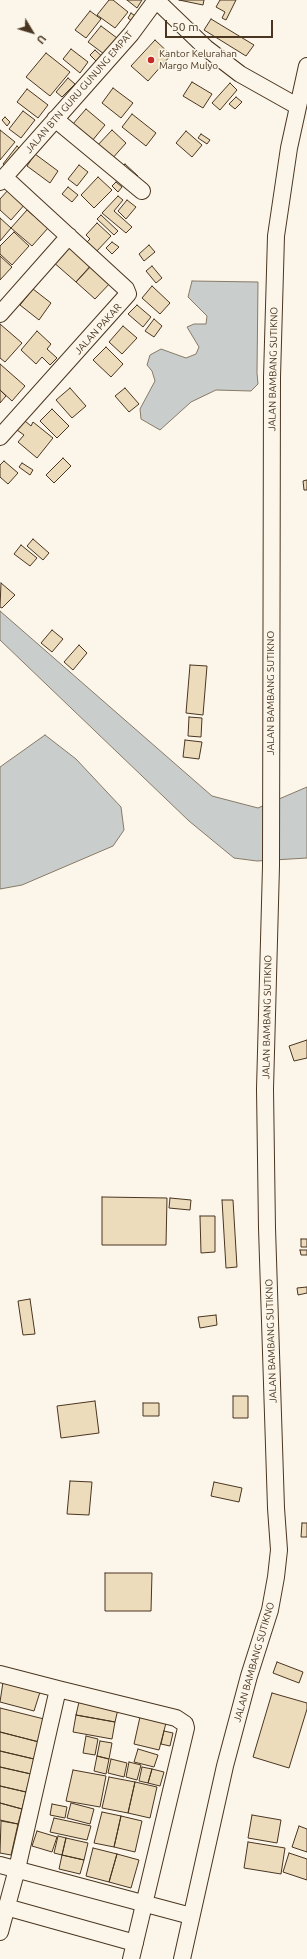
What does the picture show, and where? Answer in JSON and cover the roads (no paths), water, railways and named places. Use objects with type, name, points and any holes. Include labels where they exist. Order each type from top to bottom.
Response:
[{"type":"street","points":[[156,0],[185,29],[240,74],[297,106]]},
{"type":"street","name":"JALAN BTN GURU GUNUNG EMPAT","points":[[2,180],[131,34],[156,0]]},
{"type":"street","name":"JALAN BAMBANG SUTIKNO","points":[[182,1959],[190,1916],[225,1766],[249,1676],[270,1610],[279,1550],[266,1197],[265,1089],[270,866],[272,377],[276,236],[289,148],[307,66]]},
{"type":"street","points":[[55,119],[142,191]]},
{"type":"street","name":"JALAN PAKAR","points":[[0,437],[128,294],[126,289],[70,236],[2,180]]},
{"type":"street","points":[[0,314],[70,236]]},
{"type":"street","points":[[0,1674],[176,1718],[185,1724],[186,1728],[131,1959]]},
{"type":"street","points":[[0,1932],[3,1908],[17,1868],[58,1689]]},
{"type":"street","points":[[0,1865],[17,1868],[190,1916]]},
{"type":"street","points":[[3,1908],[135,1943]]},
{"type":"place","name":"Kantor Kelurahan Margo Mulyo","points":[[151,60]]}]
